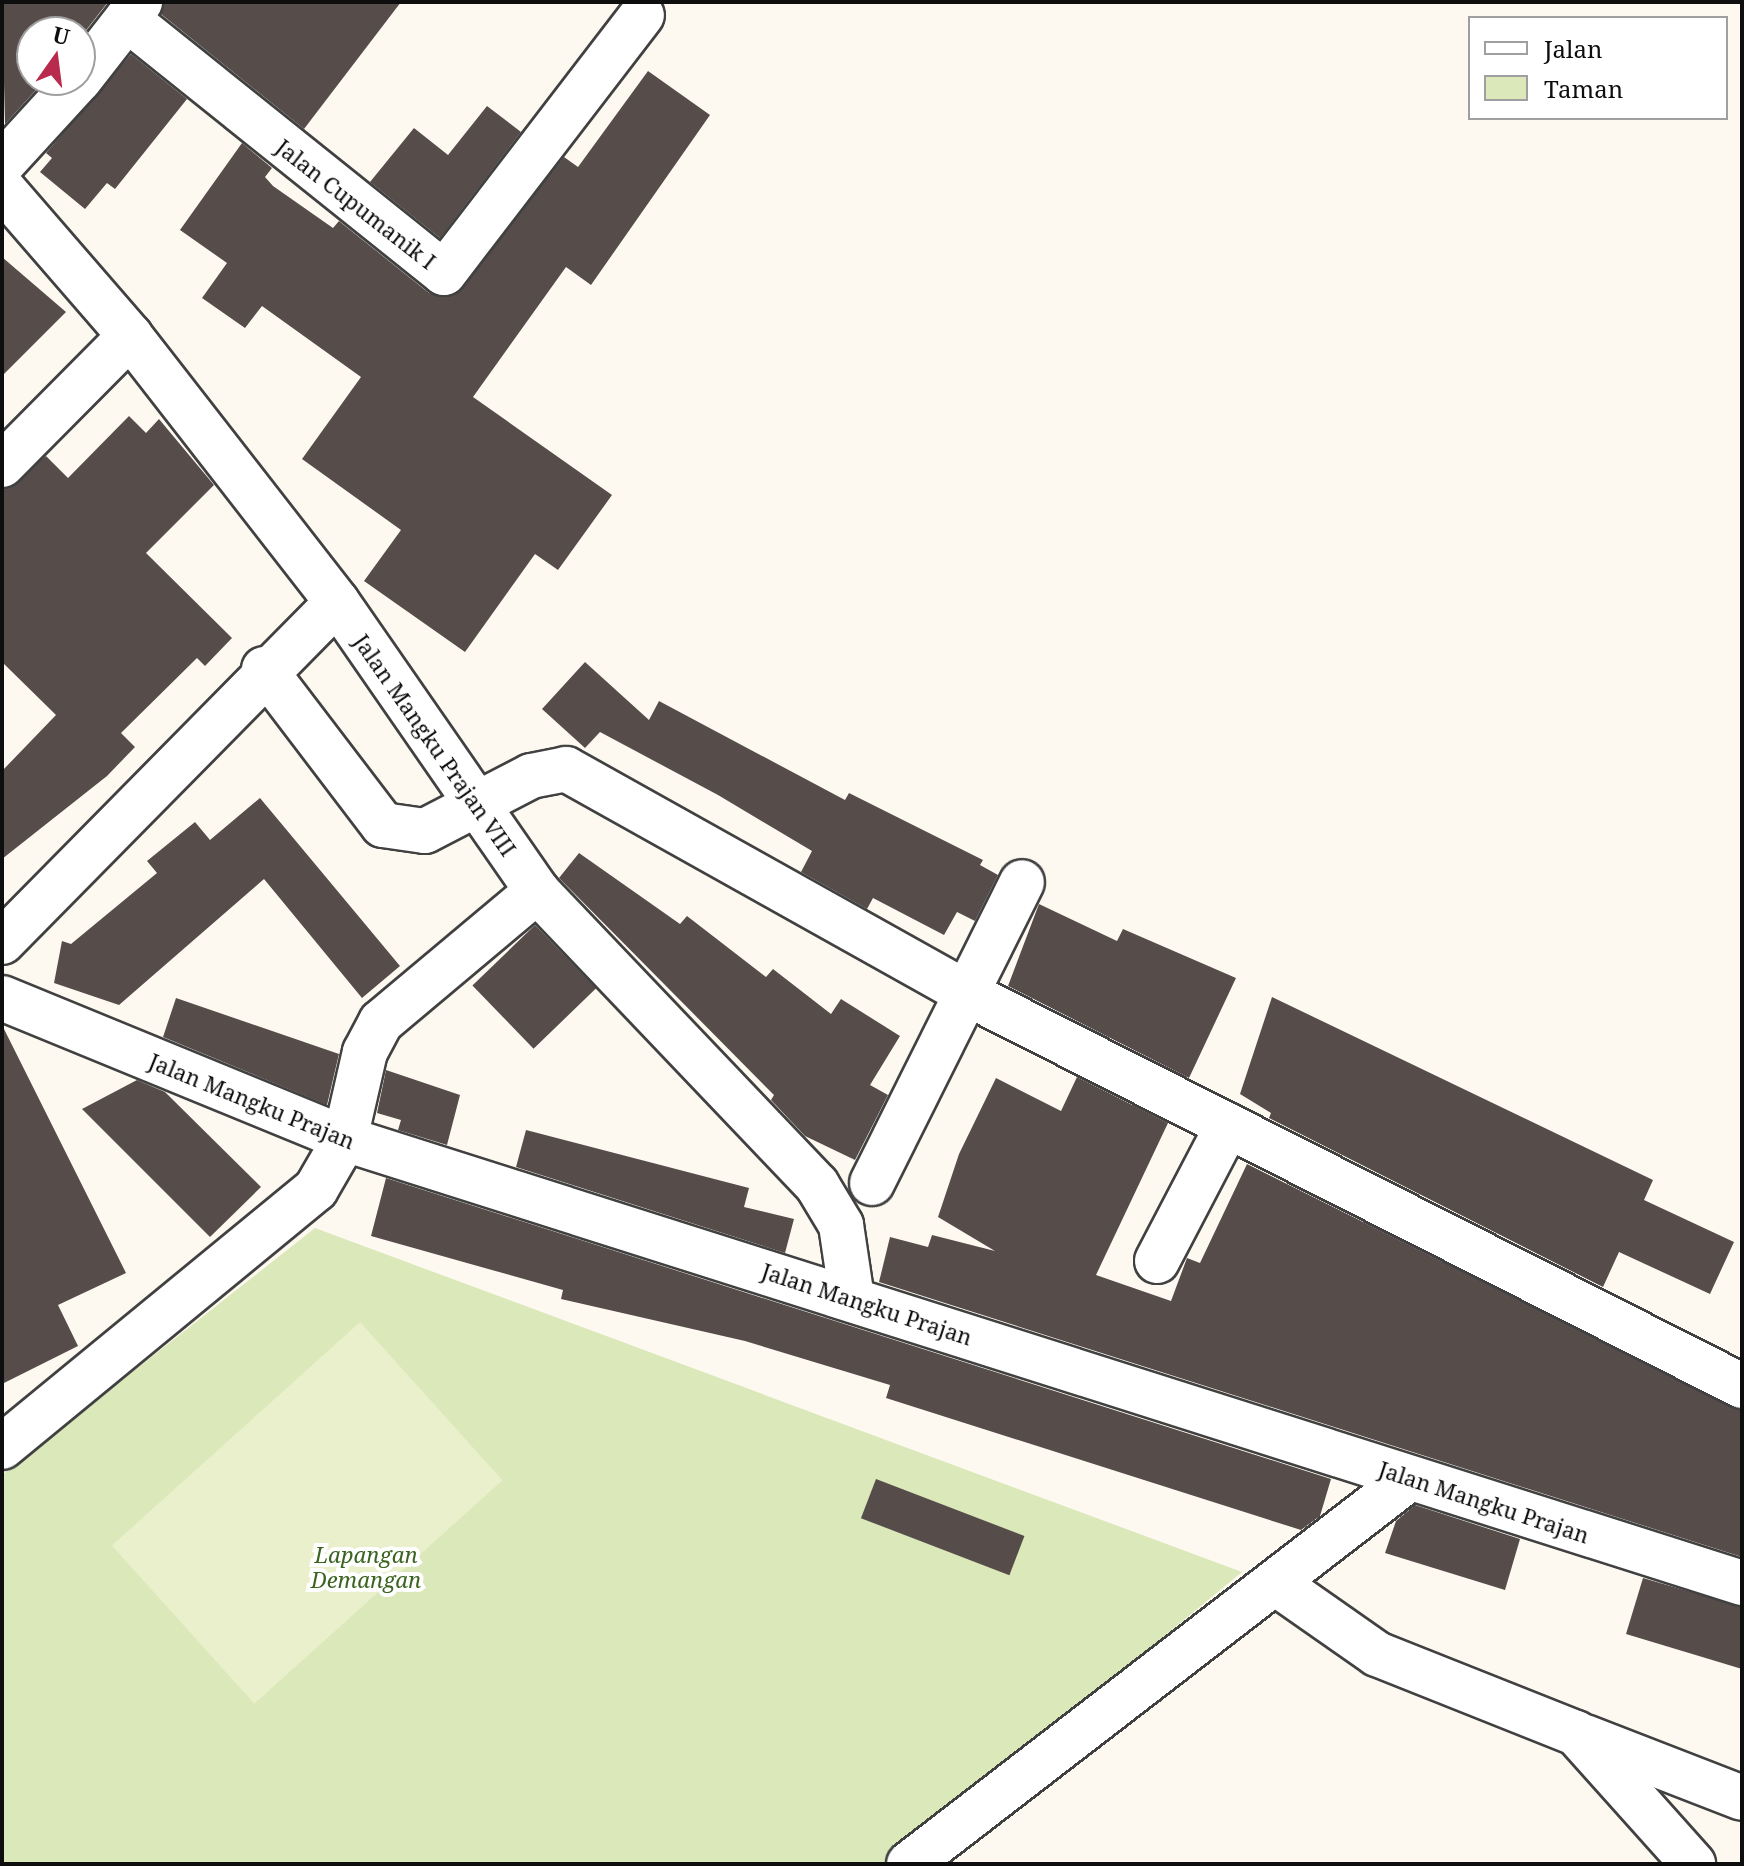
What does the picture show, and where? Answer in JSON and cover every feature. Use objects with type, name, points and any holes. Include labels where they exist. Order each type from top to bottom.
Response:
[{"type":"street","name":"Jalan Cupumanik I","points":[[134,10],[444,273],[642,15]]},
{"type":"street","points":[[96,58],[134,10]]},
{"type":"street","points":[[2,164],[64,96]]},
{"type":"street","name":"Jalan Mangku Prajan VIII","points":[[2,188],[130,336],[337,602],[537,891],[817,1185],[841,1225],[852,1299]]},
{"type":"street","points":[[2,465],[130,336]]},
{"type":"street","points":[[2,942],[264,669],[337,602]]},
{"type":"street","points":[[264,669],[383,825],[425,831],[477,807],[531,776],[566,769],[966,993],[1742,1386]]},
{"type":"street","points":[[872,1183],[1022,882]]},
{"type":"street","points":[[2,1447],[316,1189],[345,1139],[365,1052],[381,1022],[537,891]]},
{"type":"street","name":"Jalan Mangku Prajan","points":[[2,998],[345,1139],[1742,1583]]},
{"type":"street","points":[[1157,1261],[1228,1125]]},
{"type":"street","points":[[909,1864],[1277,1584],[1410,1478]]},
{"type":"street","points":[[1277,1584],[1377,1654],[1742,1798]]},
{"type":"street","points":[[1576,1733],[1693,1864]]},
{"type":"green space","name":"Lapangan Demangan","points":[[315,1228],[1242,1572],[888,1864],[2,1864],[2,1475]]},
{"type":"green space","points":[[360,1322],[503,1480],[254,1704],[112,1545]]},
{"type":"building","points":[[2,2],[108,2],[96,17],[16,16],[16,96],[30,96],[5,124]]},
{"type":"building","points":[[164,2],[401,2],[304,129],[161,14]]},
{"type":"building","points":[[131,54],[187,99],[115,189],[107,183],[85,209],[40,172],[52,158],[46,153]]},
{"type":"building","points":[[648,71],[710,115],[591,285],[566,267],[473,397],[612,495],[558,570],[535,554],[465,652],[364,581],[401,530],[302,459],[361,377],[262,306],[245,328],[202,298],[227,263],[180,230],[242,143],[272,168],[265,177],[273,186],[333,228],[339,221],[429,293],[453,296],[564,157],[578,167]]},
{"type":"building","points":[[487,106],[521,132],[440,238],[370,182],[414,128],[448,155]]},
{"type":"building","points":[[2,257],[66,312],[2,376]]},
{"type":"building","points":[[129,416],[146,433],[159,419],[214,485],[146,553],[232,638],[205,666],[197,658],[121,733],[135,747],[107,776],[2,859],[2,771],[56,715],[2,662],[2,489],[46,456],[68,478]]},
{"type":"building","points":[[585,662],[649,720],[659,701],[845,800],[849,793],[983,860],[980,865],[998,875],[975,921],[957,912],[944,935],[873,898],[867,909],[801,872],[812,851],[718,795],[600,732],[585,748],[542,709]]},
{"type":"building","points":[[260,798],[400,966],[362,998],[264,879],[119,1005],[54,983],[62,941],[71,944],[157,873],[147,861],[195,822],[210,840]]},
{"type":"building","points":[[579,853],[680,924],[687,916],[766,977],[773,969],[831,1014],[841,999],[900,1036],[870,1085],[888,1095],[855,1160],[805,1136],[771,1100],[774,1095],[559,878]]},
{"type":"building","points":[[1039,904],[1117,941],[1123,929],[1236,978],[1189,1078],[1008,986]]},
{"type":"building","points":[[535,925],[596,988],[534,1049],[472,985]]},
{"type":"building","points":[[1272,997],[1653,1180],[1644,1200],[1734,1242],[1710,1294],[1619,1252],[1603,1287],[1269,1118],[1271,1113],[1240,1094]]},
{"type":"building","points":[[176,998],[339,1054],[327,1105],[163,1037]]},
{"type":"building","points":[[2,1025],[126,1273],[58,1305],[78,1346],[2,1384]]},
{"type":"building","points":[[386,1070],[460,1095],[447,1145],[398,1130],[401,1120],[377,1113]]},
{"type":"building","points":[[1077,1077],[1168,1123],[1096,1275],[1171,1301],[1187,1258],[1200,1263],[1247,1164],[1742,1411],[1742,1557],[879,1282],[890,1237],[928,1247],[932,1235],[995,1251],[938,1217],[959,1154],[996,1078],[1061,1111]]},
{"type":"building","points":[[137,1080],[165,1092],[261,1187],[210,1237],[82,1109]]},
{"type":"building","points":[[526,1130],[749,1188],[744,1207],[794,1219],[785,1253],[516,1167]]},
{"type":"building","points":[[386,1178],[1331,1479],[1320,1516],[1301,1530],[886,1398],[890,1385],[745,1341],[561,1299],[563,1290],[371,1236]]},
{"type":"building","points":[[876,1479],[1024,1536],[1009,1575],[861,1518]]},
{"type":"building","points":[[1415,1505],[1520,1539],[1505,1590],[1385,1553],[1396,1521]]},
{"type":"building","points":[[1643,1578],[1742,1607],[1742,1669],[1626,1634]]}]
